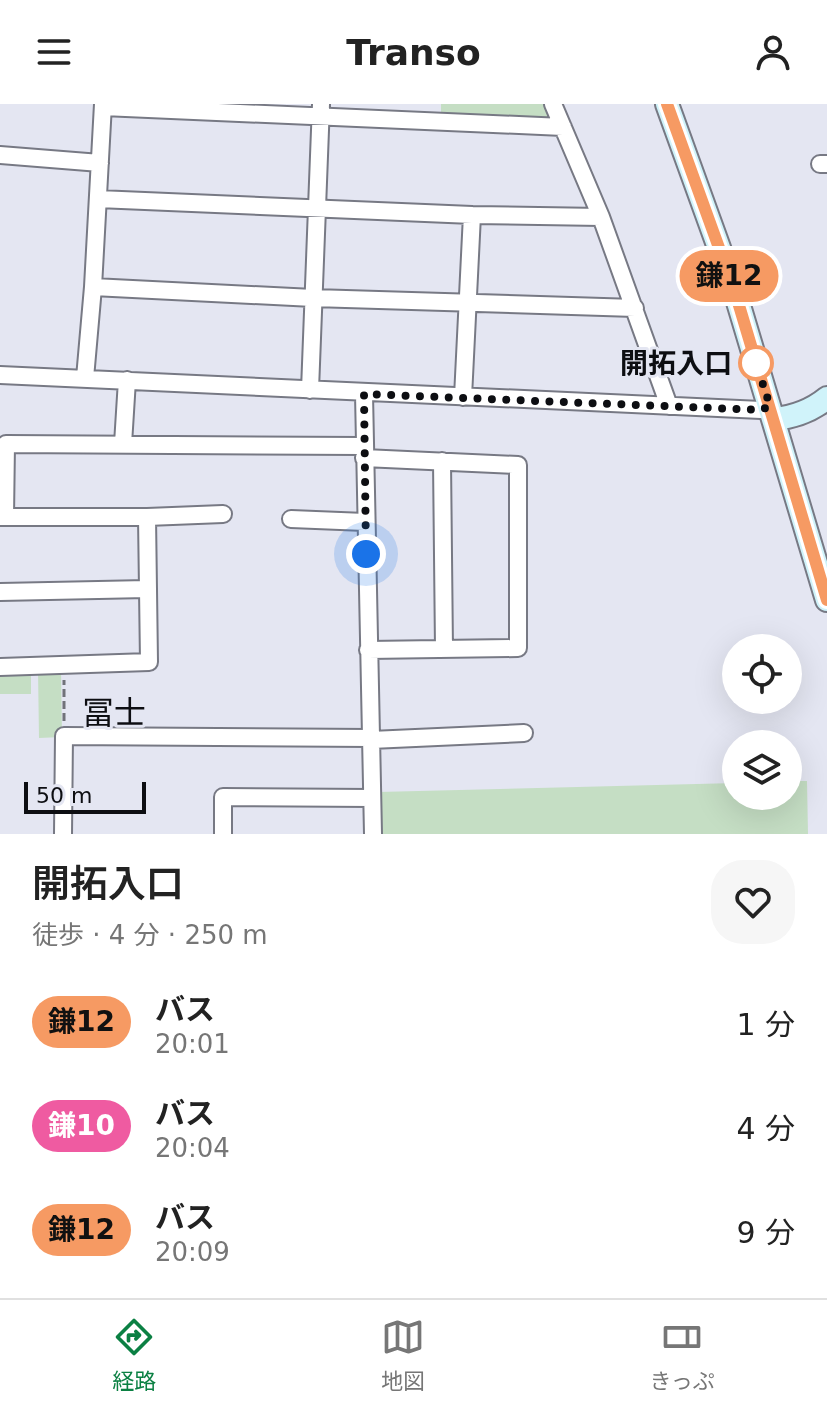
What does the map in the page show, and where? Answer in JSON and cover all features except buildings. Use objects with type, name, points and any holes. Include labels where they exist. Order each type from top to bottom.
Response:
[{"type":"street","points":[[553,104],[601,217],[669,406]]},
{"type":"street","points":[[667,104],[706,207],[772,412],[827,600]]},
{"type":"street","points":[[85,378],[103,106],[320,110],[563,127]]},
{"type":"street","points":[[310,390],[320,110]]},
{"type":"street","points":[[0,155],[100,163]]},
{"type":"street","points":[[98,199],[472,215],[601,217]]},
{"type":"street","points":[[463,397],[472,215]]},
{"type":"street","points":[[93,287],[313,298],[635,308]]},
{"type":"street","points":[[0,375],[761,410],[792,418],[827,398]]},
{"type":"street","points":[[123,444],[127,380]]},
{"type":"street","points":[[364,394],[373,834]]},
{"type":"street","points":[[223,514],[2,517],[6,444],[123,444],[364,452],[442,461],[518,465],[518,648],[368,650]]},
{"type":"street","points":[[442,461],[444,649]]},
{"type":"street","points":[[0,667],[149,662],[147,517]]},
{"type":"street","points":[[291,519],[365,522]]},
{"type":"street","points":[[0,592],[147,589]]},
{"type":"street","points":[[63,834],[64,736],[371,739],[524,733]]},
{"type":"street","points":[[223,834],[223,797],[372,798]]},
{"type":"path","points":[[64,666],[64,736]]},
{"type":"green space","points":[[441,104],[545,104],[550,114],[547,119],[441,115]]},
{"type":"green space","points":[[0,669],[31,669],[31,694],[0,694]]},
{"type":"green space","points":[[61,669],[62,737],[39,738],[38,670]]},
{"type":"green space","points":[[802,781],[807,781],[808,834],[379,834],[378,792],[722,783],[722,810],[802,810]]},
{"type":"bus line","name":"鎌12","points":[[667,104],[735,292],[827,600]]},
{"type":"place","name":"開拓入口","points":[[756,363]]},
{"type":"district","name":"冨士","points":[[114,713]]},
{"type":"route","points":[[366,554],[364,394],[761,410],[770,406],[756,363]]}]
